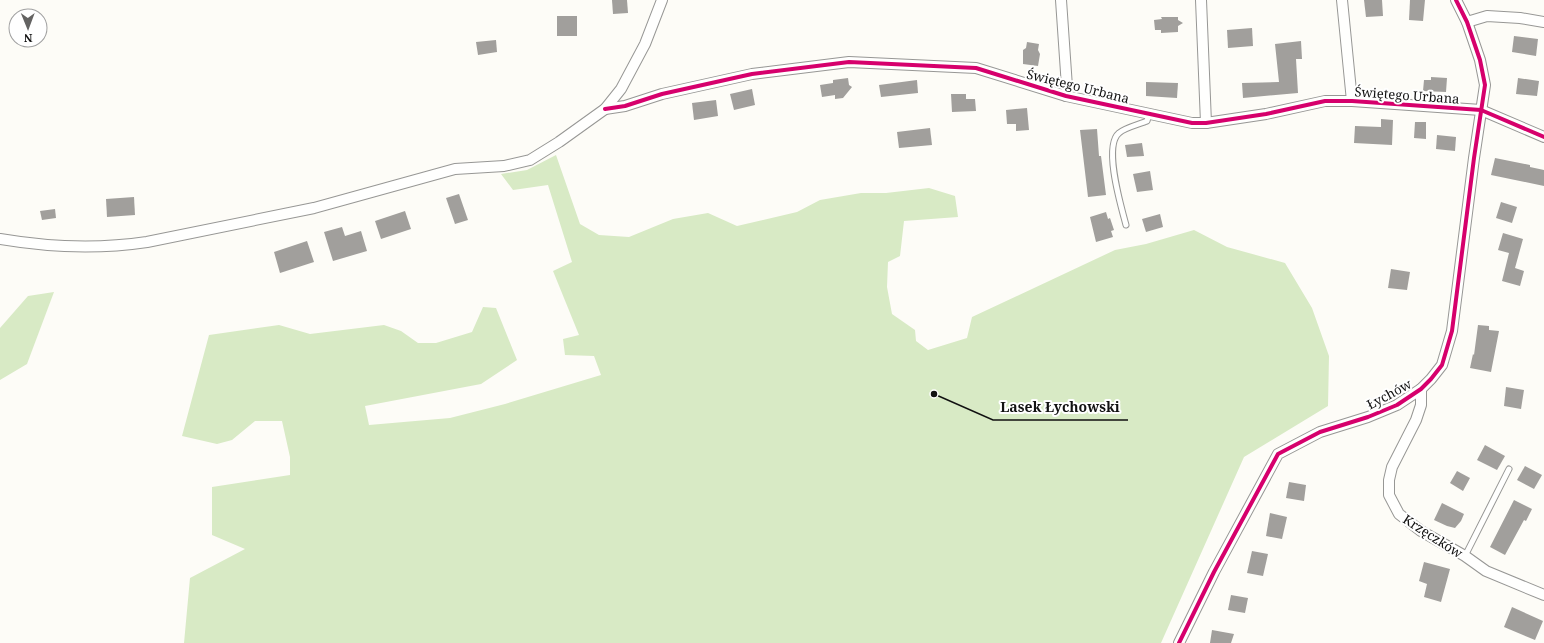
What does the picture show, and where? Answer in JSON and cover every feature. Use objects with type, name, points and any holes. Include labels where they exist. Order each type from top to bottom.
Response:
[{"type":"street","points":[[0,239],[37,244],[124,245],[147,242],[314,208],[455,169],[504,166],[530,160],[559,142],[605,109],[621,89],[645,44],[662,0]]},
{"type":"street","points":[[1062,0],[1067,87],[1066,96]]},
{"type":"street","points":[[1201,0],[1206,123]]},
{"type":"street","points":[[1342,0],[1352,101]]},
{"type":"street","name":"Łychów","points":[[1179,643],[1218,565],[1278,454],[1320,432],[1368,417],[1397,405],[1421,389],[1442,365],[1452,331],[1485,85],[1480,60],[1467,22],[1456,0]]},
{"type":"street","points":[[1467,22],[1487,16],[1520,18],[1544,22]]},
{"type":"street","name":"Świętego Urbana","points":[[605,109],[625,106],[662,94],[752,74],[849,62],[976,68],[1066,96],[1192,123],[1206,123],[1266,114],[1325,101],[1352,101],[1481,110],[1544,137]]},
{"type":"street","name":"Krzęczków","points":[[1421,389],[1421,405],[1392,467],[1389,480],[1389,495],[1399,514],[1422,531],[1465,556],[1486,571],[1544,595]]},
{"type":"lane","points":[[1126,225],[1112,162],[1113,141],[1119,132],[1147,122],[1149,114]]},
{"type":"lane","points":[[1465,556],[1509,469]]},
{"type":"green space","points":[[556,155],[580,224],[599,235],[629,237],[673,219],[708,213],[737,226],[797,212],[820,200],[861,193],[886,193],[929,188],[955,196],[958,217],[904,221],[900,256],[888,262],[887,287],[892,314],[915,330],[916,341],[928,350],[967,338],[972,317],[1115,250],[1146,244],[1194,230],[1227,247],[1285,263],[1312,308],[1329,356],[1328,406],[1244,457],[1161,643],[184,643],[190,578],[245,549],[212,535],[212,487],[290,475],[290,457],[282,421],[255,421],[232,440],[217,444],[182,436],[209,335],[279,325],[310,334],[384,325],[401,331],[418,343],[436,343],[472,332],[483,307],[496,308],[517,360],[481,384],[365,406],[369,425],[450,418],[505,404],[601,375],[594,356],[565,355],[563,339],[579,335],[553,271],[572,262],[548,185],[513,190],[501,174],[527,170]]},
{"type":"green space","points":[[54,292],[27,364],[0,380],[0,328],[28,296]]},
{"type":"building","points":[[612,0],[627,0],[628,13],[613,14]]},
{"type":"building","points":[[1364,0],[1382,0],[1383,16],[1366,17]]},
{"type":"building","points":[[1410,0],[1425,0],[1423,21],[1409,20]]},
{"type":"building","points":[[557,16],[577,16],[577,36],[557,36]]},
{"type":"building","points":[[1161,17],[1178,17],[1178,20],[1183,23],[1178,26],[1178,32],[1161,33],[1161,30],[1155,30],[1154,20],[1162,19]]},
{"type":"building","points":[[1252,28],[1253,46],[1228,48],[1227,30]]},
{"type":"building","points":[[1514,36],[1538,39],[1536,56],[1512,52]]},
{"type":"building","points":[[496,40],[497,52],[478,55],[476,42]]},
{"type":"building","points":[[1301,41],[1302,59],[1296,59],[1298,93],[1243,98],[1242,83],[1279,82],[1275,44]]},
{"type":"building","points":[[1027,42],[1039,44],[1038,50],[1040,54],[1038,66],[1023,64],[1023,50],[1026,48]]},
{"type":"building","points":[[1431,77],[1447,78],[1446,92],[1423,91],[1424,80],[1431,80]]},
{"type":"building","points":[[848,78],[849,85],[852,87],[843,98],[835,99],[835,95],[822,97],[820,85],[833,83],[833,80]]},
{"type":"building","points":[[1518,78],[1539,81],[1537,96],[1516,94]]},
{"type":"building","points":[[917,80],[918,93],[881,97],[879,85]]},
{"type":"building","points":[[1146,82],[1178,83],[1177,98],[1146,96]]},
{"type":"building","points":[[752,89],[755,105],[734,110],[730,94]]},
{"type":"building","points":[[951,94],[966,94],[966,99],[975,99],[976,111],[952,112]]},
{"type":"building","points":[[716,100],[718,116],[694,120],[692,103]]},
{"type":"building","points":[[1027,108],[1029,130],[1016,131],[1016,124],[1007,124],[1006,110]]},
{"type":"building","points":[[1381,119],[1393,120],[1392,145],[1354,143],[1355,126],[1381,127]]},
{"type":"building","points":[[1415,122],[1426,122],[1426,139],[1414,138]]},
{"type":"building","points":[[930,128],[932,145],[899,148],[897,132]]},
{"type":"building","points":[[1097,129],[1099,156],[1101,156],[1106,195],[1088,197],[1080,130]]},
{"type":"building","points":[[1437,135],[1456,137],[1455,151],[1436,149]]},
{"type":"building","points":[[1142,143],[1144,156],[1127,157],[1125,145]]},
{"type":"building","points":[[1495,158],[1530,165],[1530,167],[1544,170],[1544,186],[1491,175]]},
{"type":"building","points":[[1150,171],[1153,190],[1137,192],[1133,174]]},
{"type":"building","points":[[459,194],[468,220],[455,224],[446,198]]},
{"type":"building","points":[[134,197],[135,215],[107,217],[106,199]]},
{"type":"building","points":[[1501,202],[1517,207],[1512,223],[1496,218]]},
{"type":"building","points":[[55,209],[56,218],[42,220],[40,211]]},
{"type":"building","points":[[405,211],[411,229],[381,239],[375,221]]},
{"type":"building","points":[[1106,212],[1108,219],[1110,218],[1114,230],[1111,231],[1113,237],[1096,242],[1090,217]]},
{"type":"building","points":[[1160,214],[1163,227],[1146,232],[1142,219]]},
{"type":"building","points":[[342,227],[345,236],[361,231],[367,251],[333,261],[324,232]]},
{"type":"building","points":[[1503,233],[1523,239],[1515,268],[1524,271],[1520,286],[1502,281],[1509,253],[1498,250]]},
{"type":"building","points":[[307,241],[314,262],[280,273],[274,252]]},
{"type":"building","points":[[1391,269],[1410,272],[1407,290],[1388,288]]},
{"type":"building","points":[[1478,325],[1489,326],[1489,330],[1499,331],[1491,372],[1470,368],[1473,354],[1474,355]]},
{"type":"building","points":[[1506,387],[1524,390],[1521,409],[1504,406]]},
{"type":"building","points":[[1485,445],[1505,456],[1497,470],[1477,460]]},
{"type":"building","points":[[1525,466],[1542,475],[1534,489],[1517,480]]},
{"type":"building","points":[[1457,471],[1470,478],[1463,491],[1450,483]]},
{"type":"building","points":[[1289,482],[1306,485],[1304,501],[1286,498]]},
{"type":"building","points":[[1514,500],[1532,509],[1526,521],[1524,520],[1505,555],[1490,547]]},
{"type":"building","points":[[1442,503],[1464,514],[1461,521],[1455,528],[1434,520]]},
{"type":"building","points":[[1270,513],[1287,517],[1282,539],[1266,536]]},
{"type":"building","points":[[1252,551],[1268,554],[1263,576],[1247,573]]},
{"type":"building","points":[[1424,562],[1450,569],[1441,602],[1424,597],[1427,584],[1419,581]]},
{"type":"building","points":[[1231,595],[1248,598],[1245,613],[1228,610]]},
{"type":"building","points":[[1512,607],[1543,621],[1535,640],[1504,627]]},
{"type":"building","points":[[1212,630],[1234,634],[1231,643],[1210,643]]},
{"type":"cycle path","points":[[1179,643],[1214,572],[1278,454],[1320,432],[1368,417],[1397,405],[1421,389],[1442,365],[1452,331],[1485,85],[1480,60],[1467,22],[1456,0]]},
{"type":"cycle path","points":[[605,109],[625,106],[662,94],[752,74],[849,62],[976,68],[1066,96],[1192,123],[1206,123],[1266,114],[1325,101],[1352,101],[1481,110],[1544,137]]},
{"type":"place","name":"Lasek Łychowski","points":[[934,394]]}]
